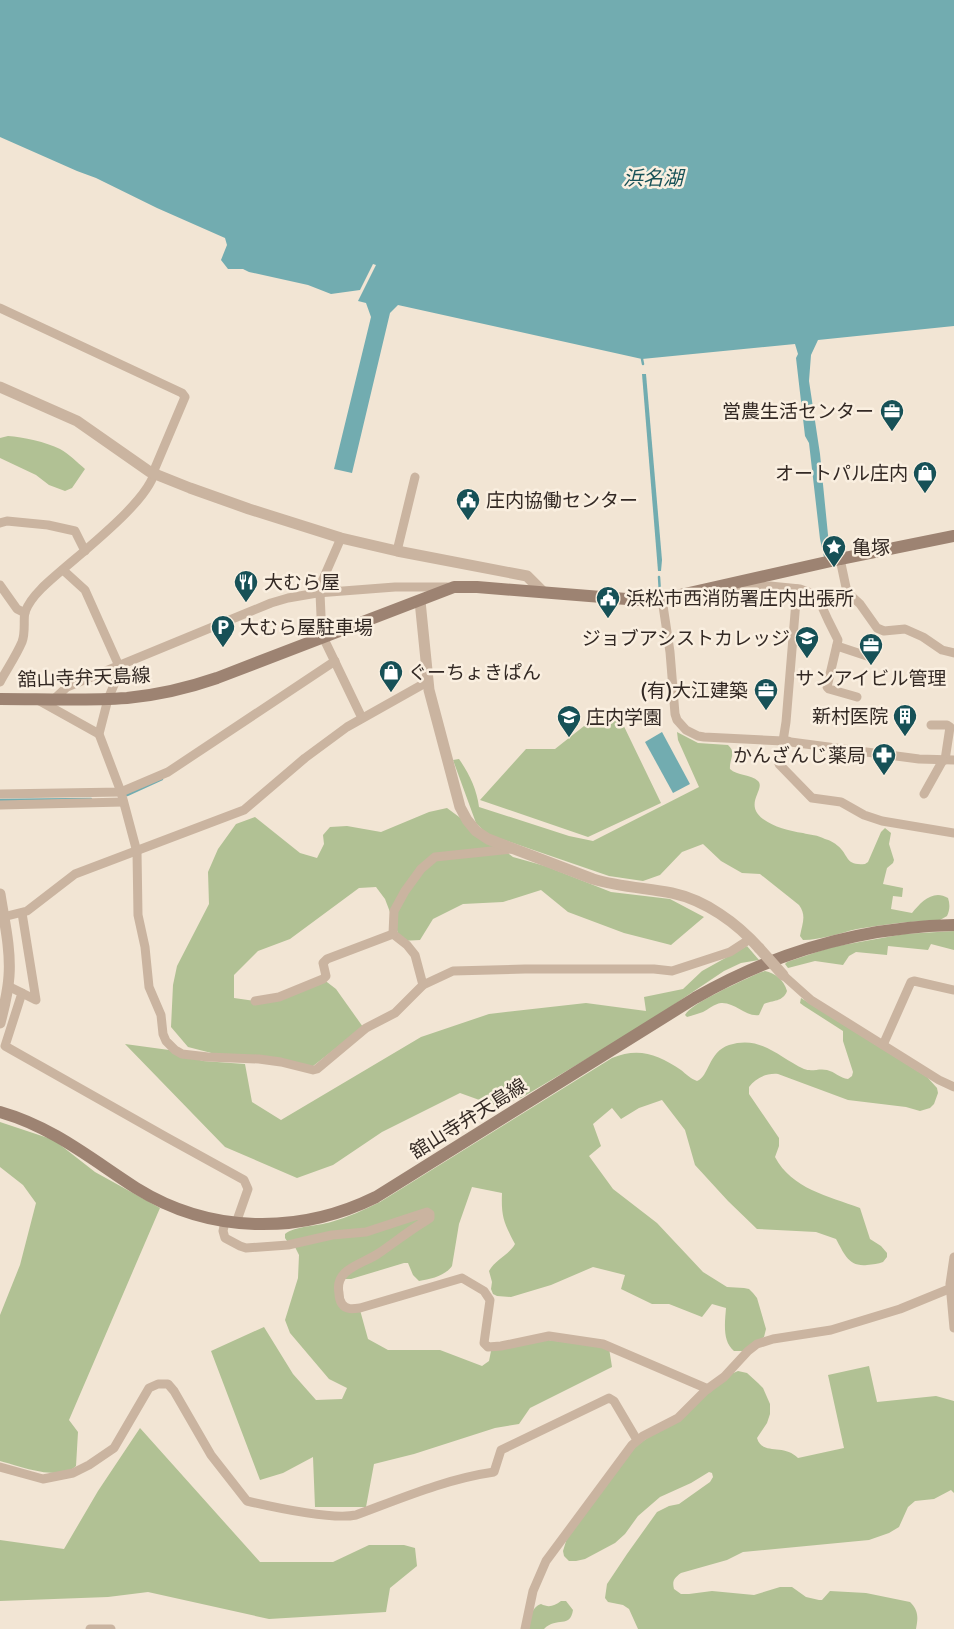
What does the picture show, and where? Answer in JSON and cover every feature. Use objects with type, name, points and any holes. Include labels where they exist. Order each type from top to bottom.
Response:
[{"type":"main road","name":"舘山寺弁天島線","points":[[0,699],[108,699],[164,692],[200,684],[454,587],[477,586],[639,600],[662,599],[717,587],[757,582],[840,559],[954,536]]},
{"type":"main road","name":"舘山寺弁天島線","points":[[0,1112],[54,1133],[135,1187],[161,1202],[189,1213],[230,1222],[261,1225],[297,1223],[332,1215],[366,1202],[695,998],[761,965],[795,952],[849,937],[903,928],[954,925]]},
{"type":"street","points":[[0,308],[182,393],[185,397],[155,468],[155,474],[145,492],[102,537],[40,590],[25,613],[22,641],[0,682]]},
{"type":"street","points":[[0,387],[77,421],[155,474],[249,509],[340,538],[527,576],[543,592]]},
{"type":"street","points":[[397,551],[415,477]]},
{"type":"street","points":[[0,523],[6,521],[40,524],[74,531],[85,551]]},
{"type":"street","points":[[340,538],[319,593],[323,637],[362,718]]},
{"type":"street","points":[[840,559],[847,592],[860,604],[878,628],[884,630],[905,629],[923,637],[942,650],[954,653]]},
{"type":"street","points":[[63,570],[85,590],[119,666],[120,672],[108,699],[99,734],[121,792],[137,852],[138,915],[145,947],[149,987],[161,1015],[163,1034],[166,1041],[182,1054],[259,1059],[313,1070],[366,1028],[395,1013],[423,985],[446,974],[463,970],[672,970],[730,952],[750,938]]},
{"type":"street","points":[[757,582],[797,589],[823,597],[839,597],[847,592]]},
{"type":"street","points":[[0,585],[17,609],[25,613]]},
{"type":"street","points":[[54,699],[67,687],[279,600],[319,593],[395,588],[454,587]]},
{"type":"street","points":[[797,589],[785,741],[778,760],[779,764],[812,798],[841,802],[864,815],[882,821],[954,832]]},
{"type":"street","points":[[823,597],[828,620],[837,637],[837,646],[827,687],[857,697]]},
{"type":"street","points":[[662,599],[670,652],[675,714],[681,726],[686,730],[698,736],[785,741],[919,759],[947,760]]},
{"type":"street","points":[[420,600],[427,682],[463,813],[471,825],[482,835],[602,882],[686,897],[711,909],[750,938],[783,975],[811,1000],[939,1080],[954,1087]]},
{"type":"street","points":[[837,646],[867,656]]},
{"type":"street","points":[[0,794],[121,792],[168,772],[335,661]]},
{"type":"street","points":[[3,917],[27,911],[75,874],[244,810],[305,758],[362,718],[427,682]]},
{"type":"street","points":[[35,699],[99,734]]},
{"type":"street","points":[[924,794],[947,760],[950,726],[931,725]]},
{"type":"street","points":[[0,805],[123,802]]},
{"type":"street","points":[[393,934],[394,911],[405,891],[421,869],[435,857],[513,848]]},
{"type":"street","points":[[0,894],[6,979],[5,1006],[0,1023]]},
{"type":"street","points":[[6,979],[22,993],[36,1000],[22,913]]},
{"type":"street","points":[[393,934],[407,945],[415,955],[423,985]]},
{"type":"street","points":[[255,1001],[279,997],[323,979],[326,976],[323,963],[327,959],[393,934]]},
{"type":"street","points":[[883,1045],[911,982],[914,981],[954,990]]},
{"type":"street","points":[[22,993],[5,1046],[244,1180],[248,1189],[223,1231],[224,1238],[246,1248],[288,1244],[332,1235],[366,1232],[427,1212],[430,1214],[430,1218],[376,1255],[355,1264],[340,1278],[337,1286],[340,1300],[346,1307],[350,1309],[360,1308],[462,1278],[484,1291],[490,1300],[484,1343],[488,1347],[549,1336],[603,1344],[708,1389]]},
{"type":"street","points":[[954,1257],[952,1288],[954,1328]]},
{"type":"street","points":[[525,1629],[533,1591],[546,1562],[637,1440],[678,1418],[748,1351],[757,1344],[773,1339],[831,1330],[900,1309],[952,1288]]},
{"type":"street","points":[[0,1468],[44,1479],[73,1473],[89,1465],[114,1448],[150,1388],[158,1384],[168,1384],[174,1391],[210,1455],[247,1501],[322,1514],[356,1515],[441,1483],[466,1476],[494,1472],[501,1450],[609,1398],[614,1401],[637,1440]]},
{"type":"street","points":[[90,1629],[111,1629]]},
{"type":"green space","points":[[8,436],[34,440],[54,446],[67,453],[85,469],[72,488],[65,491],[49,485],[36,475],[0,458],[0,438]]},
{"type":"green space","points":[[603,711],[618,714],[661,803],[588,837],[480,800],[526,749],[555,749]]},
{"type":"green space","points":[[677,732],[698,743],[728,745],[732,751],[730,769],[736,773],[752,777],[760,784],[755,808],[763,819],[782,828],[830,841],[841,849],[851,862],[865,864],[868,862],[881,832],[885,828],[891,833],[889,844],[894,860],[887,868],[883,884],[903,888],[902,897],[893,896],[891,909],[912,913],[928,898],[937,895],[949,900],[947,916],[940,920],[857,929],[824,938],[803,940],[800,936],[803,913],[799,905],[760,874],[742,873],[721,861],[703,844],[682,852],[660,875],[643,881],[609,876],[487,834],[476,823],[453,760],[459,759],[466,770],[472,782],[479,807],[569,836],[593,841],[699,787],[678,740]]},
{"type":"green space","points":[[447,808],[513,857],[545,866],[611,892],[670,899],[704,917],[671,945],[624,933],[568,912],[541,890],[503,902],[463,904],[433,919],[420,940],[401,941],[385,899],[376,887],[359,888],[290,939],[258,951],[234,975],[234,998],[255,1001],[323,979],[336,989],[363,1027],[308,1070],[227,1057],[188,1047],[171,1027],[173,985],[177,966],[209,904],[208,872],[218,849],[236,824],[255,817],[300,853],[317,858],[324,844],[323,835],[330,827],[347,826],[381,832],[429,812]]},
{"type":"green space","points":[[954,931],[954,950],[931,944],[928,950],[888,946],[887,955],[856,952],[849,956],[843,965],[815,961],[788,968],[785,964],[832,947],[904,934]]},
{"type":"green space","points":[[747,946],[759,960],[741,963],[724,971],[642,1026],[521,1098],[496,1106],[460,1093],[382,1132],[333,1165],[297,1178],[225,1147],[125,1044],[169,1050],[203,1061],[245,1064],[252,1102],[281,1120],[421,1037],[489,1014],[586,1003],[646,1011],[644,997],[683,989],[702,971]]},
{"type":"green space","points":[[765,971],[779,978],[787,991],[780,999],[764,1004],[759,1015],[749,1014],[726,1003],[721,1003],[703,1012],[687,1017],[685,1015],[689,1010],[707,998]]},
{"type":"green space","points":[[801,998],[927,1077],[937,1088],[938,1093],[934,1104],[930,1108],[920,1111],[906,1107],[848,1100],[778,1074],[769,1074],[762,1077],[749,1087],[749,1094],[779,1138],[779,1146],[775,1157],[782,1168],[791,1177],[812,1190],[860,1208],[870,1239],[881,1246],[887,1253],[887,1257],[883,1262],[867,1265],[855,1264],[847,1258],[836,1239],[816,1232],[757,1229],[695,1165],[685,1130],[662,1100],[639,1108],[621,1119],[612,1108],[593,1124],[601,1146],[589,1156],[613,1189],[657,1223],[703,1272],[727,1287],[749,1289],[753,1293],[757,1298],[766,1329],[764,1337],[743,1351],[734,1351],[726,1337],[726,1308],[712,1304],[702,1317],[669,1304],[652,1304],[621,1289],[625,1275],[593,1267],[551,1285],[511,1297],[493,1294],[489,1271],[515,1244],[504,1220],[502,1193],[472,1187],[459,1224],[452,1266],[446,1272],[419,1281],[413,1275],[408,1263],[404,1263],[351,1279],[340,1279],[338,1301],[360,1310],[368,1339],[388,1350],[440,1350],[482,1366],[489,1361],[491,1351],[541,1339],[609,1348],[612,1367],[530,1408],[519,1424],[495,1428],[414,1454],[374,1464],[366,1507],[315,1507],[313,1457],[283,1473],[260,1480],[211,1351],[264,1327],[293,1374],[316,1400],[342,1399],[347,1388],[329,1379],[290,1333],[285,1320],[298,1278],[299,1255],[295,1247],[285,1238],[285,1234],[295,1229],[337,1220],[380,1202],[612,1058],[621,1055],[639,1053],[656,1056],[697,1081],[701,1079],[713,1058],[722,1048],[740,1043],[751,1043],[769,1049],[804,1069],[827,1070],[848,1079],[852,1076],[853,1072],[843,1041],[843,1031],[800,1003]]},
{"type":"green space","points":[[0,1122],[54,1140],[95,1172],[160,1208],[69,1420],[78,1432],[76,1466],[69,1471],[60,1473],[28,1469],[0,1461],[0,1315],[20,1265],[36,1203],[23,1185],[0,1167]]},
{"type":"green space","points":[[869,1366],[877,1402],[936,1396],[954,1401],[954,1493],[951,1490],[934,1499],[915,1501],[908,1507],[899,1527],[889,1533],[869,1540],[743,1552],[727,1560],[681,1573],[674,1580],[673,1586],[681,1594],[712,1591],[754,1595],[780,1587],[792,1587],[806,1597],[819,1600],[822,1600],[830,1591],[866,1593],[910,1602],[915,1608],[917,1615],[916,1629],[638,1629],[629,1609],[623,1605],[608,1602],[605,1598],[607,1584],[657,1512],[669,1506],[679,1504],[710,1482],[713,1477],[712,1473],[709,1472],[691,1483],[660,1497],[638,1516],[625,1534],[615,1543],[585,1559],[569,1561],[564,1556],[563,1551],[567,1538],[635,1447],[731,1374],[738,1371],[747,1373],[763,1388],[770,1404],[770,1414],[767,1423],[757,1438],[760,1443],[764,1447],[786,1451],[798,1458],[844,1448],[828,1375]]},
{"type":"green space","points":[[140,1428],[260,1562],[333,1562],[369,1545],[404,1545],[415,1548],[417,1566],[390,1588],[386,1612],[269,1619],[148,1592],[108,1597],[0,1601],[0,1540],[64,1549],[98,1491]]},
{"type":"green space","points":[[561,1601],[566,1601],[573,1610],[569,1619],[549,1625],[544,1629],[529,1629],[532,1614],[537,1606],[541,1604],[551,1606]]},
{"type":"water","name":"浜名湖","points":[[0,0],[954,0],[954,326],[818,340],[811,355],[809,381],[820,454],[830,555],[824,557],[820,539],[809,443],[805,436],[796,358],[798,354],[795,344],[642,359],[398,305],[390,313],[352,473],[334,469],[371,317],[366,303],[358,301],[376,265],[373,264],[360,290],[331,294],[308,285],[243,269],[228,269],[221,260],[227,245],[225,238],[96,178],[0,137]]},
{"type":"water","points":[[642,374],[646,374],[662,560],[661,571],[658,571]]},
{"type":"water","points":[[662,732],[690,784],[673,793],[645,742]]},
{"type":"waterway","points":[[642,359],[643,364]]},
{"type":"waterway","points":[[659,577],[660,593]]},
{"type":"waterway","points":[[127,795],[162,779]]},
{"type":"waterway","points":[[0,800],[91,799]]},
{"type":"place","name":"営農生活センター","points":[[892,432]]},
{"type":"place","name":"オートパル庄内","points":[[925,494]]},
{"type":"place","name":"庄内協働センター","points":[[468,521]]},
{"type":"place","name":"亀塚","points":[[834,568]]},
{"type":"place","name":"大むら屋","points":[[246,603]]},
{"type":"place","name":"浜松市西消防署庄内出張所","points":[[608,619]]},
{"type":"place","name":"大むら屋駐車場","points":[[223,648]]},
{"type":"place","name":"ジョブアシストカレッジ","points":[[807,659]]},
{"type":"place","name":"サンアイビル管理","points":[[871,666]]},
{"type":"place","name":"ぐーちょきぱん","points":[[391,693]]},
{"type":"place","name":"(有)大江建築","points":[[766,711]]},
{"type":"place","name":"新村医院","points":[[905,737]]},
{"type":"place","name":"庄内学園","points":[[569,738]]},
{"type":"place","name":"かんざんじ薬局","points":[[884,776]]}]
